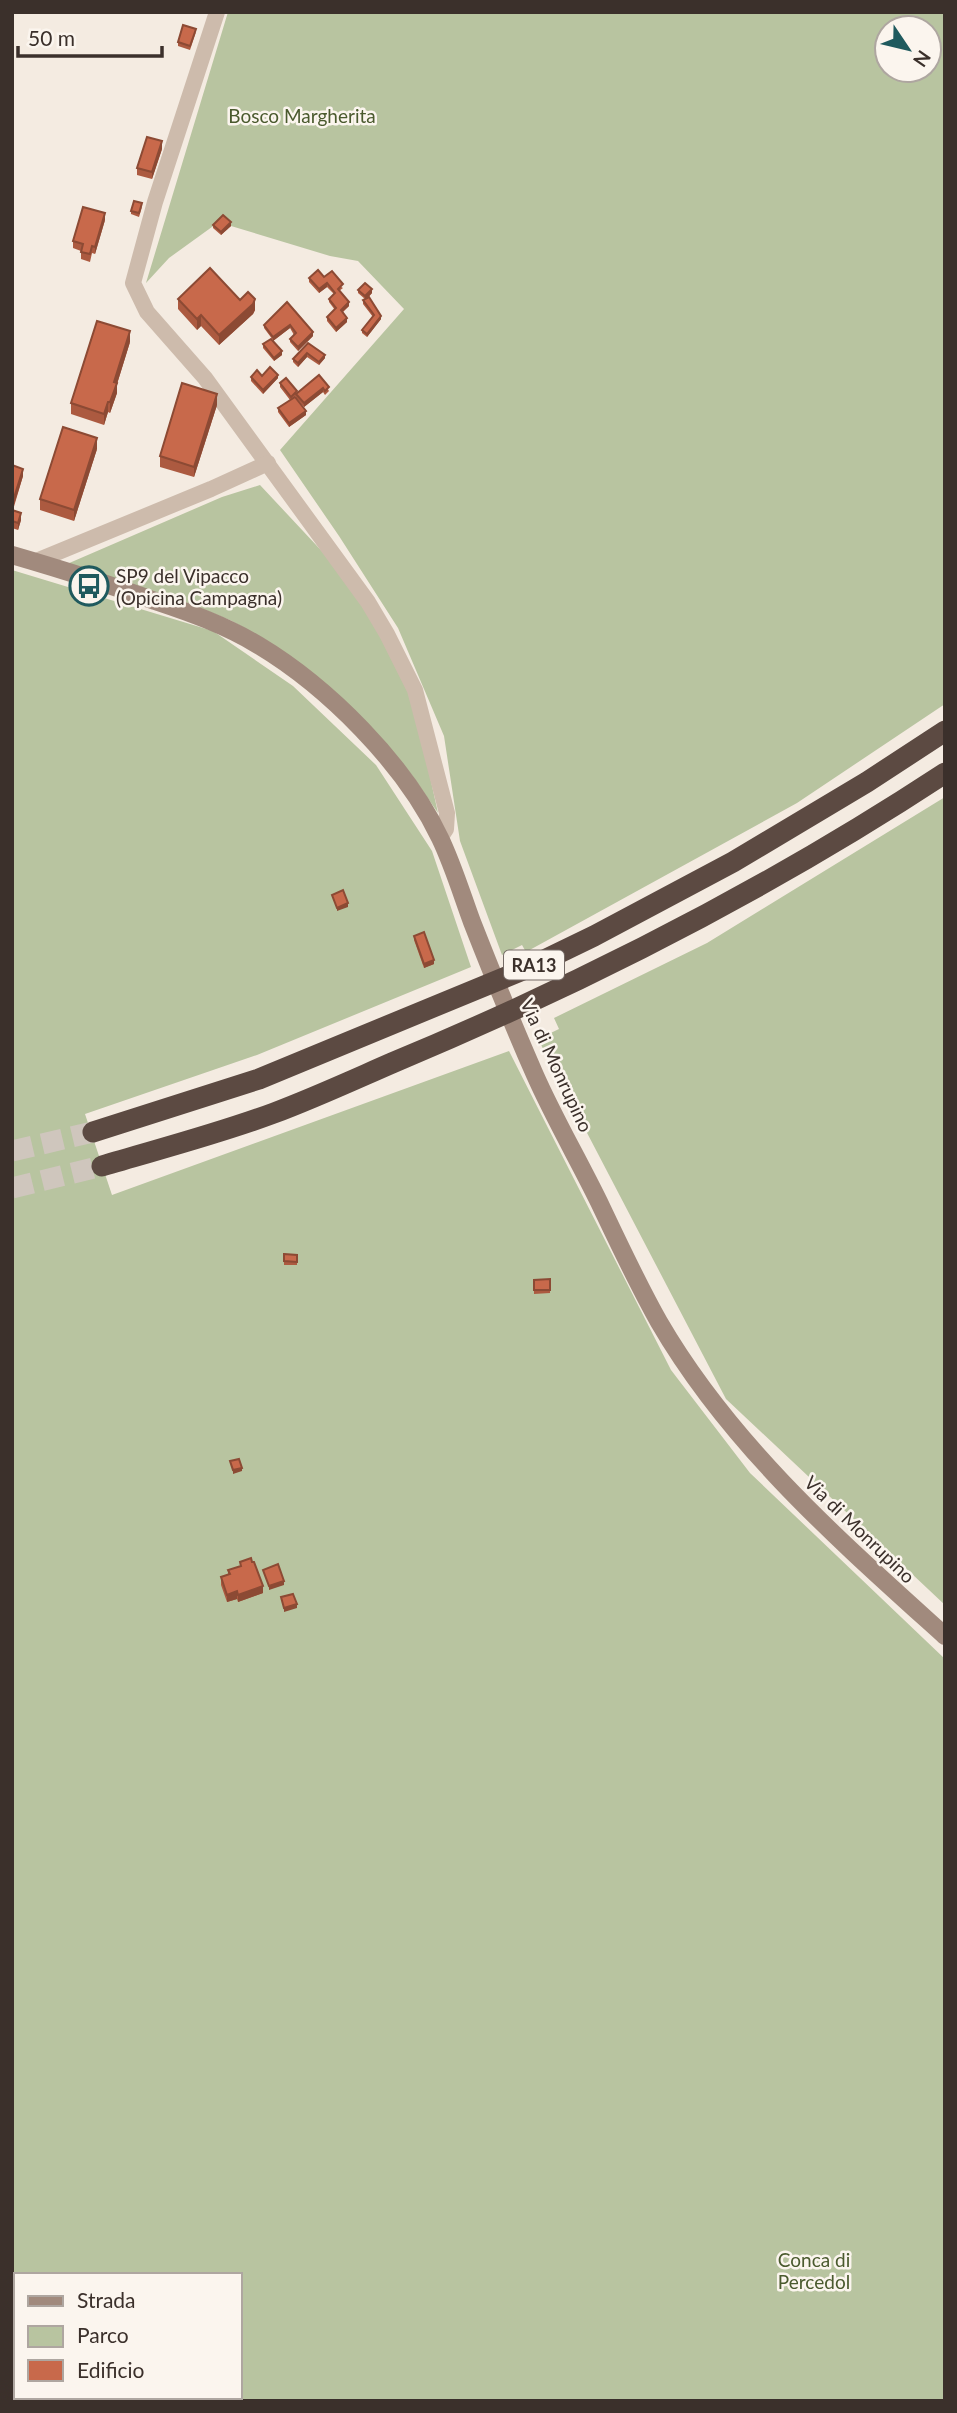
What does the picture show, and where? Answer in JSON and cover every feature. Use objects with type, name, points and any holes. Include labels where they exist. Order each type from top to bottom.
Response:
[{"type":"highway","name":"RA13","points":[[93,1132],[259,1079],[530,967],[733,862],[867,782],[945,731]]},
{"type":"highway","name":"RA13","points":[[102,1166],[273,1113],[483,1025],[607,967],[756,888],[945,773]]},
{"type":"main road","name":"Via di Monrupino","points":[[12,555],[90,578],[215,622],[263,648],[321,691],[383,752],[409,786],[440,838],[523,1045],[618,1245],[659,1321],[693,1375],[793,1496],[945,1636]]},
{"type":"street","points":[[217,12],[155,202],[133,284],[148,312],[205,378],[368,602],[387,634],[415,690],[447,813],[446,829],[440,838]]},
{"type":"street","points":[[34,562],[268,463]]},
{"type":"green space","name":"Bosco Margherita","points":[[228,12],[945,12],[945,704],[797,803],[526,952],[522,945],[502,955],[460,841],[444,736],[398,628],[280,450],[404,309],[358,261],[330,256],[231,226],[223,219],[169,258],[146,283]]},
{"type":"green space","points":[[260,485],[332,562],[363,604],[411,690],[438,813],[412,775],[382,741],[266,640],[232,621],[191,604],[67,564],[222,497]]},
{"type":"green space","name":"Conca di Percedol","points":[[12,570],[213,631],[293,686],[376,765],[432,851],[471,967],[257,1055],[85,1114],[112,1195],[509,1051],[671,1370],[750,1473],[945,1659],[945,2401],[12,2401]]},
{"type":"green space","points":[[945,797],[945,1605],[726,1399],[538,1039],[559,1029],[554,1018],[707,943]]},
{"type":"building","points":[[183,25],[196,29],[190,46],[178,42]]},
{"type":"building","points":[[147,137],[162,141],[152,172],[137,168]]},
{"type":"building","points":[[134,201],[142,203],[139,213],[131,211]]},
{"type":"building","points":[[83,207],[105,213],[95,247],[92,246],[90,254],[81,252],[83,244],[73,241]]},
{"type":"building","points":[[223,215],[231,222],[221,232],[213,225]]},
{"type":"building","points":[[210,268],[240,300],[248,292],[255,299],[253,304],[219,335],[201,315],[197,319],[178,299]]},
{"type":"building","points":[[318,270],[324,277],[332,271],[343,284],[338,289],[349,302],[341,310],[347,318],[336,328],[327,317],[336,308],[329,299],[335,293],[327,283],[319,289],[309,278]]},
{"type":"building","points":[[365,283],[372,289],[365,296],[358,290]]},
{"type":"building","points":[[369,297],[381,316],[367,334],[362,330],[374,315],[363,300]]},
{"type":"building","points":[[287,302],[313,332],[298,347],[290,339],[296,333],[290,325],[273,337],[264,325]]},
{"type":"building","points":[[97,321],[130,331],[114,382],[117,383],[104,414],[71,403]]},
{"type":"building","points":[[271,339],[282,351],[274,358],[263,344]]},
{"type":"building","points":[[308,343],[325,355],[319,362],[307,353],[298,363],[293,359]]},
{"type":"building","points":[[270,367],[278,375],[263,390],[251,377],[257,370],[262,376]]},
{"type":"building","points":[[319,375],[329,387],[325,391],[323,388],[304,403],[296,394]]},
{"type":"building","points":[[286,378],[297,391],[291,397],[280,383]]},
{"type":"building","points":[[182,383],[217,394],[194,467],[160,456]]},
{"type":"building","points":[[295,397],[306,411],[289,423],[278,408]]},
{"type":"building","points":[[63,427],[97,438],[74,510],[40,499]]},
{"type":"building","points":[[12,465],[23,469],[12,504]]},
{"type":"building","points":[[12,510],[21,513],[18,523],[12,521]]},
{"type":"building","points":[[343,890],[348,903],[337,908],[332,895]]},
{"type":"building","points":[[424,932],[434,960],[424,964],[414,936]]},
{"type":"building","points":[[284,1254],[297,1255],[297,1262],[284,1261]]},
{"type":"building","points":[[550,1279],[550,1290],[534,1290],[534,1280]]},
{"type":"building","points":[[239,1459],[242,1468],[233,1470],[230,1461]]},
{"type":"building","points":[[251,1558],[263,1586],[238,1595],[237,1591],[227,1595],[221,1577],[230,1574],[228,1570],[241,1566],[240,1562]]},
{"type":"building","points":[[278,1564],[284,1581],[269,1586],[263,1570]]},
{"type":"building","points":[[293,1594],[297,1604],[284,1608],[281,1597]]},
{"type":"tunnel","points":[[12,1151],[93,1132]]},
{"type":"tunnel","points":[[12,1188],[102,1166]]},
{"type":"place","name":"SP9 del Vipacco (Opicina Campagna)","points":[[89,586]]}]
